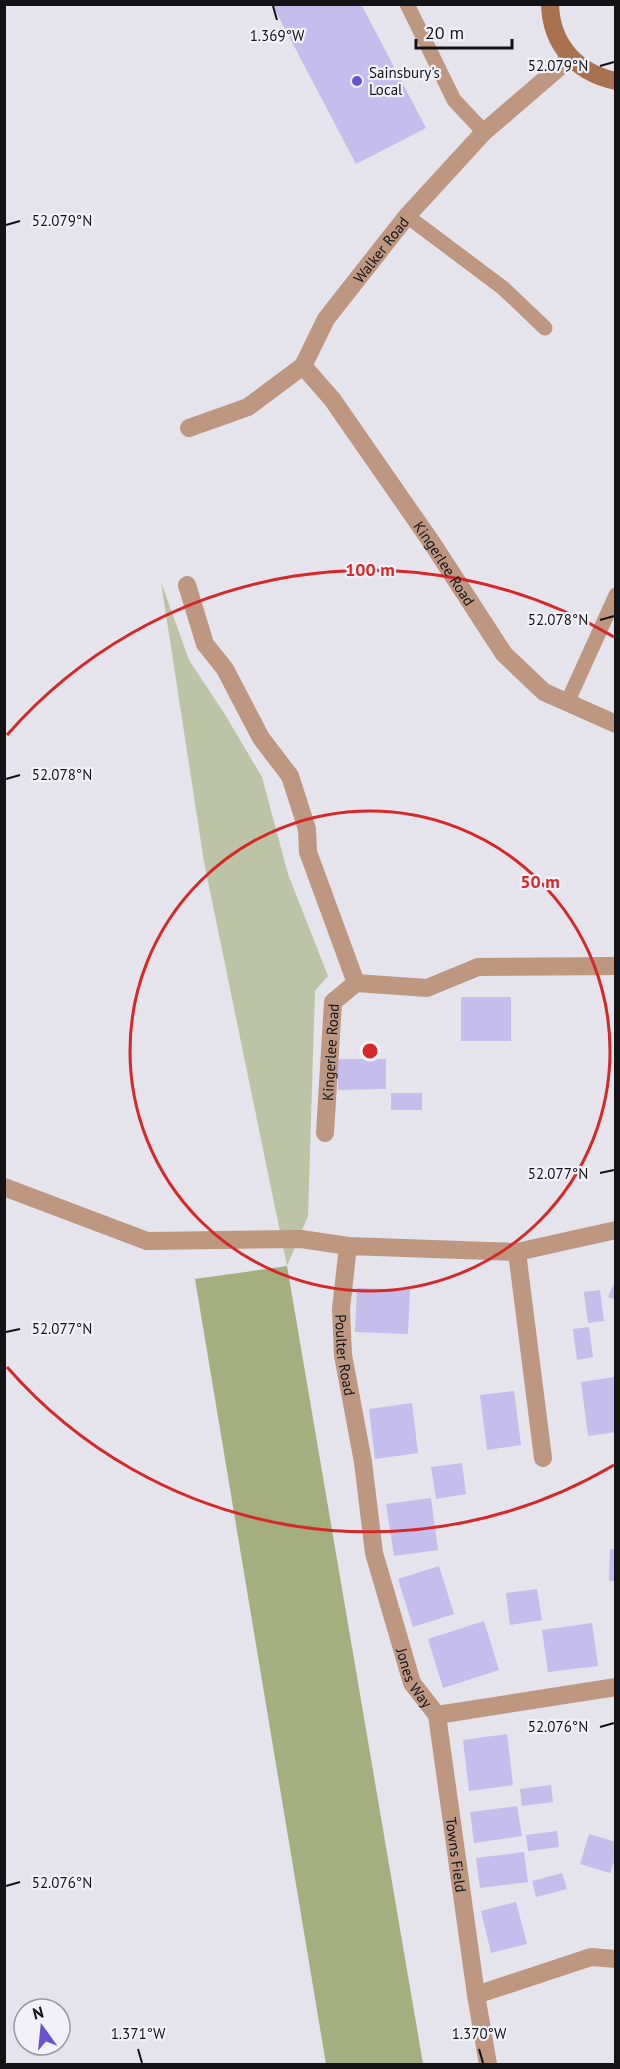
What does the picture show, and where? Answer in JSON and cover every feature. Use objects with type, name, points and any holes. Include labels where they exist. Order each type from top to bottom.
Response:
[{"type":"main road","points":[[550,4],[550,19],[558,40],[570,58],[584,70],[615,81]]},
{"type":"street","name":"Walker Road","points":[[189,428],[248,407],[303,366],[326,319],[407,216],[484,132],[570,58]]},
{"type":"street","name":"Kingerlee Road","points":[[303,366],[345,417],[432,543],[504,654],[544,692],[615,724]]},
{"type":"street","points":[[187,585],[205,645],[225,669],[261,738],[290,776],[307,829],[308,852],[348,968],[356,983],[427,988],[478,967],[615,966]]},
{"type":"street","name":"Kingerlee Road","points":[[325,1133],[333,1002],[356,983]]},
{"type":"street","points":[[4,1187],[147,1241],[301,1239],[348,1246],[517,1252],[615,1230]]},
{"type":"street","name":"Poulter Road","points":[[348,1246],[341,1309],[344,1355],[363,1462]]},
{"type":"street","points":[[517,1252],[543,1458]]},
{"type":"street","name":"Jones Way","points":[[363,1462],[377,1564],[412,1683],[437,1715],[615,1687]]},
{"type":"street","name":"Towns Field","points":[[437,1715],[476,1995],[488,2064]]},
{"type":"street","points":[[476,1995],[591,1957],[615,1959]]},
{"type":"lane","points":[[407,4],[454,100],[484,132]]},
{"type":"lane","points":[[407,216],[503,288],[545,328]]},
{"type":"lane","points":[[567,703],[615,595]]},
{"type":"green space","points":[[161,582],[189,660],[262,777],[288,874],[328,976],[315,991],[308,1216],[287,1266],[204,862]]},
{"type":"green space","points":[[287,1266],[423,2064],[326,2064],[195,1279]]},
{"type":"building","name":"Sainsbury's Local","points":[[272,4],[361,4],[426,128],[356,164]]},
{"type":"building","points":[[461,997],[511,997],[511,1041],[461,1041]]},
{"type":"building","points":[[338,1059],[386,1059],[386,1089],[338,1090]]},
{"type":"building","points":[[391,1093],[422,1093],[422,1110],[391,1110]]},
{"type":"building","points":[[616,1279],[616,1300],[608,1297]]},
{"type":"building","points":[[357,1288],[410,1290],[408,1334],[355,1332]]},
{"type":"building","points":[[600,1290],[604,1321],[588,1323],[584,1292]]},
{"type":"building","points":[[589,1327],[593,1357],[577,1360],[573,1329]]},
{"type":"building","points":[[615,1377],[616,1432],[588,1436],[581,1382]]},
{"type":"building","points":[[514,1391],[521,1445],[487,1450],[480,1395]]},
{"type":"building","points":[[412,1403],[418,1453],[375,1459],[369,1409]]},
{"type":"building","points":[[462,1463],[466,1494],[436,1499],[431,1467]]},
{"type":"building","points":[[431,1498],[438,1550],[394,1556],[386,1504]]},
{"type":"building","points":[[610,1549],[616,1549],[616,1581],[609,1581]]},
{"type":"building","points":[[439,1566],[454,1614],[413,1627],[398,1579]]},
{"type":"building","points":[[537,1589],[542,1620],[510,1625],[506,1593]]},
{"type":"building","points":[[484,1621],[499,1670],[443,1688],[428,1639]]},
{"type":"building","points":[[592,1623],[598,1666],[548,1672],[542,1630]]},
{"type":"building","points":[[507,1734],[513,1785],[469,1791],[463,1740]]},
{"type":"building","points":[[551,1785],[553,1802],[522,1806],[520,1789]]},
{"type":"building","points":[[517,1806],[522,1836],[474,1843],[470,1812]]},
{"type":"building","points":[[557,1831],[559,1847],[528,1851],[526,1835]]},
{"type":"building","points":[[589,1834],[616,1842],[616,1856],[610,1873],[580,1864]]},
{"type":"building","points":[[524,1852],[528,1882],[480,1888],[476,1858]]},
{"type":"building","points":[[562,1873],[567,1889],[536,1897],[532,1881]]},
{"type":"building","points":[[516,1902],[527,1944],[491,1953],[481,1911]]},
{"type":"place","name":"Sainsbury's Local","points":[[357,81]]}]
